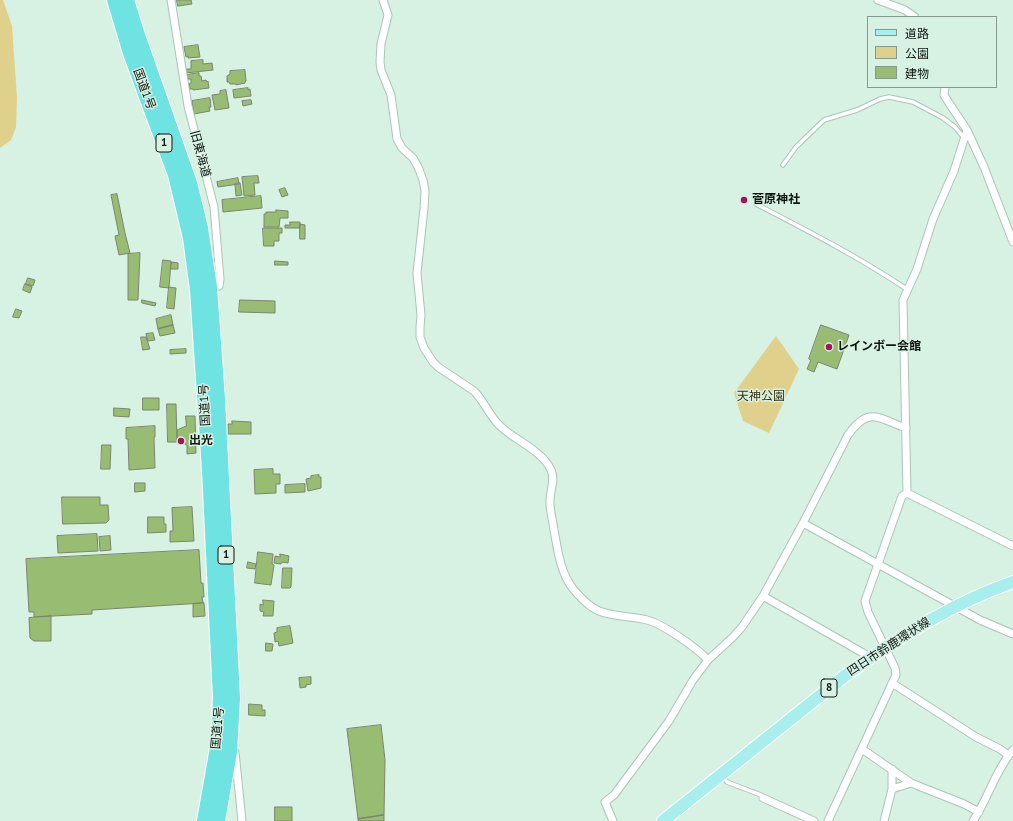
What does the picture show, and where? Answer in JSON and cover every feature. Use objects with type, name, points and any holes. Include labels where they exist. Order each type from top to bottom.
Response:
[{"type":"highway","name":"国道1号","points":[[114,0],[130,53],[175,175],[203,289]]},
{"type":"highway","name":"国道1号","points":[[127,0],[190,183],[202,228],[203,289],[215,470],[226,698],[232,726],[229,760],[218,821]]},
{"type":"highway","name":"国道1号","points":[[204,821],[226,698]]},
{"type":"main road","name":"四日市鈴鹿環状線","points":[[663,821],[870,657],[956,606],[1013,582]]},
{"type":"street","name":"旧東海道","points":[[171,0],[188,106],[214,207],[220,279],[218,286],[203,289]]},
{"type":"street","points":[[383,0],[388,15],[380,52],[381,70],[391,95],[396,139],[402,148],[413,158],[423,180],[424,208],[417,273],[421,315],[420,337],[424,348],[438,367],[474,391],[498,424],[540,455],[552,471],[553,481],[550,505],[559,559],[564,573],[573,588],[583,599],[599,611],[648,620],[656,623],[695,648],[708,660]]},
{"type":"street","points":[[878,0],[905,10],[914,16]]},
{"type":"street","points":[[945,88],[944,95],[967,130],[984,167],[1013,242]]},
{"type":"street","points":[[907,493],[903,300],[917,269],[933,219],[954,171],[967,130]]},
{"type":"street","points":[[613,821],[606,802],[614,795],[669,721],[708,660],[742,627],[763,596],[803,523],[848,435],[856,424],[866,417],[874,417],[906,428]]},
{"type":"street","points":[[907,493],[1013,546]]},
{"type":"street","points":[[828,821],[896,675],[895,668],[865,605],[865,601],[902,496],[907,493]]},
{"type":"street","points":[[803,523],[980,620],[1013,634]]},
{"type":"street","points":[[763,596],[870,657]]},
{"type":"street","points":[[892,683],[976,737],[1011,753],[1001,766],[979,812],[972,821]]},
{"type":"street","points":[[232,726],[242,821]]},
{"type":"street","points":[[862,749],[911,783],[964,804],[979,812]]},
{"type":"street","points":[[884,821],[892,789],[892,769]]},
{"type":"street","points":[[892,789],[911,783]]},
{"type":"street","points":[[763,798],[814,821]]},
{"type":"lane","points":[[783,165],[796,147],[824,120],[857,110],[880,99],[889,97],[913,102],[937,114],[955,127],[964,138]]},
{"type":"lane","points":[[756,204],[818,236],[878,270],[908,290]]},
{"type":"lane","points":[[721,775],[727,782],[761,795],[763,798]]},
{"type":"green space","points":[[0,0],[3,0],[12,26],[17,98],[16,127],[11,140],[0,148]]},
{"type":"green space","name":"天神公園","points":[[776,336],[799,369],[769,433],[743,421],[734,393]]},
{"type":"building","points":[[177,0],[191,0],[192,4],[178,6]]},
{"type":"building","points":[[198,45],[200,57],[186,57],[184,47]]},
{"type":"building","points":[[203,60],[203,64],[212,63],[213,70],[186,73],[186,69],[191,69],[191,61]]},
{"type":"building","points":[[245,70],[245,83],[236,85],[227,82],[227,76],[230,74],[230,71]]},
{"type":"building","points":[[199,73],[202,81],[208,81],[209,88],[190,89],[189,84],[191,83],[191,79],[187,79],[187,75]]},
{"type":"building","points":[[248,88],[248,90],[250,89],[251,96],[234,98],[233,90]]},
{"type":"building","points":[[226,90],[229,108],[215,110],[212,95],[220,94],[220,91]]},
{"type":"building","points":[[210,98],[210,111],[194,114],[192,101]]},
{"type":"building","points":[[251,100],[252,104],[243,106],[242,101]]},
{"type":"building","points":[[258,176],[259,183],[254,183],[255,195],[244,196],[242,177]]},
{"type":"building","points":[[238,178],[239,184],[218,187],[217,182]]},
{"type":"building","points":[[240,183],[242,195],[236,196],[235,184]]},
{"type":"building","points":[[285,188],[288,195],[282,197],[279,190]]},
{"type":"building","points":[[117,194],[130,253],[119,255],[115,236],[119,235],[111,195]]},
{"type":"building","points":[[261,196],[262,208],[223,212],[222,200]]},
{"type":"building","points":[[276,210],[288,211],[288,218],[280,218],[279,227],[264,227],[264,214],[266,214],[266,212],[276,212]]},
{"type":"building","points":[[290,222],[300,222],[300,228],[285,228],[285,225],[290,225]]},
{"type":"building","points":[[300,224],[305,225],[305,239],[300,239]]},
{"type":"building","points":[[263,228],[282,228],[282,233],[279,233],[279,241],[274,241],[274,246],[264,246]]},
{"type":"building","points":[[140,253],[138,300],[128,300],[128,254]]},
{"type":"building","points":[[163,260],[171,261],[169,288],[160,287]]},
{"type":"building","points":[[275,261],[288,262],[288,265],[275,265]]},
{"type":"building","points":[[172,262],[178,263],[178,269],[171,269]]},
{"type":"building","points":[[28,278],[35,280],[33,286],[26,284]]},
{"type":"building","points":[[25,284],[32,287],[30,293],[23,290]]},
{"type":"building","points":[[169,287],[176,288],[174,309],[167,308]]},
{"type":"building","points":[[142,300],[156,303],[155,306],[142,303]]},
{"type":"building","points":[[240,300],[275,301],[275,313],[239,312]]},
{"type":"building","points":[[16,309],[22,311],[19,318],[13,317]]},
{"type":"building","points":[[171,315],[173,325],[158,329],[156,319]]},
{"type":"building","points":[[173,325],[175,333],[160,336],[158,329]]},
{"type":"building","name":"レインボー会館","points":[[821,325],[849,335],[837,369],[818,362],[814,372],[807,369]]},
{"type":"building","points":[[153,333],[155,340],[148,341],[146,334]]},
{"type":"building","points":[[141,337],[146,337],[150,349],[143,350]]},
{"type":"building","points":[[186,349],[186,353],[170,354],[170,350]]},
{"type":"building","points":[[143,398],[159,398],[159,410],[143,410]]},
{"type":"building","points":[[167,404],[176,404],[177,442],[168,442]]},
{"type":"building","points":[[114,408],[130,409],[129,417],[114,416]]},
{"type":"building","points":[[186,416],[195,416],[196,453],[187,454],[187,445],[177,442],[177,430],[186,426]]},
{"type":"building","points":[[232,421],[251,422],[251,434],[228,434],[228,424],[232,424]]},
{"type":"building","points":[[155,426],[155,468],[129,470],[128,439],[126,439],[126,428]]},
{"type":"building","points":[[102,445],[111,445],[110,469],[101,469]]},
{"type":"building","points":[[273,469],[273,474],[280,474],[280,484],[276,484],[276,493],[255,494],[254,470]]},
{"type":"building","points":[[319,475],[319,477],[321,477],[321,488],[308,491],[306,479],[311,478],[311,476]]},
{"type":"building","points":[[135,483],[145,483],[145,491],[135,492]]},
{"type":"building","points":[[305,484],[305,492],[285,493],[285,485]]},
{"type":"building","points":[[62,497],[100,497],[100,505],[108,505],[109,520],[106,523],[63,524]]},
{"type":"building","points":[[192,507],[194,541],[170,542],[170,531],[173,531],[172,508]]},
{"type":"building","points":[[148,517],[164,517],[166,532],[148,533]]},
{"type":"building","points":[[97,534],[98,551],[58,553],[57,536]]},
{"type":"building","points":[[110,536],[111,550],[100,551],[99,537]]},
{"type":"building","points":[[199,550],[201,583],[203,583],[203,603],[92,610],[92,614],[34,617],[34,612],[29,612],[26,559]]},
{"type":"building","points":[[258,552],[273,554],[272,564],[274,565],[271,585],[255,583]]},
{"type":"building","points":[[280,554],[289,556],[288,563],[274,563],[275,556],[280,557]]},
{"type":"building","points":[[248,562],[256,564],[255,569],[247,568]]},
{"type":"building","points":[[283,568],[292,568],[290,588],[282,588]]},
{"type":"building","points":[[263,600],[274,601],[273,616],[263,616],[264,612],[260,611],[260,604],[263,605]]},
{"type":"building","points":[[204,603],[205,616],[193,617],[193,604]]},
{"type":"building","points":[[51,616],[51,641],[34,641],[30,638],[29,618]]},
{"type":"building","points":[[290,626],[293,643],[279,646],[278,641],[275,642],[274,633],[277,632],[277,628]]},
{"type":"building","points":[[266,643],[273,644],[272,651],[266,651]]},
{"type":"building","points":[[311,677],[311,684],[300,688],[299,678]]},
{"type":"building","points":[[249,704],[262,705],[262,710],[265,710],[265,716],[249,715]]},
{"type":"building","points":[[381,725],[385,760],[384,815],[358,819],[347,729]]},
{"type":"building","points":[[275,807],[292,807],[292,821],[275,821]]},
{"type":"building","points":[[384,815],[384,821],[358,821],[358,819]]},
{"type":"place","name":"菅原神社","points":[[744,200]]},
{"type":"place","name":"レインボー会館","points":[[829,347]]},
{"type":"place","name":"出光","points":[[181,441]]}]
